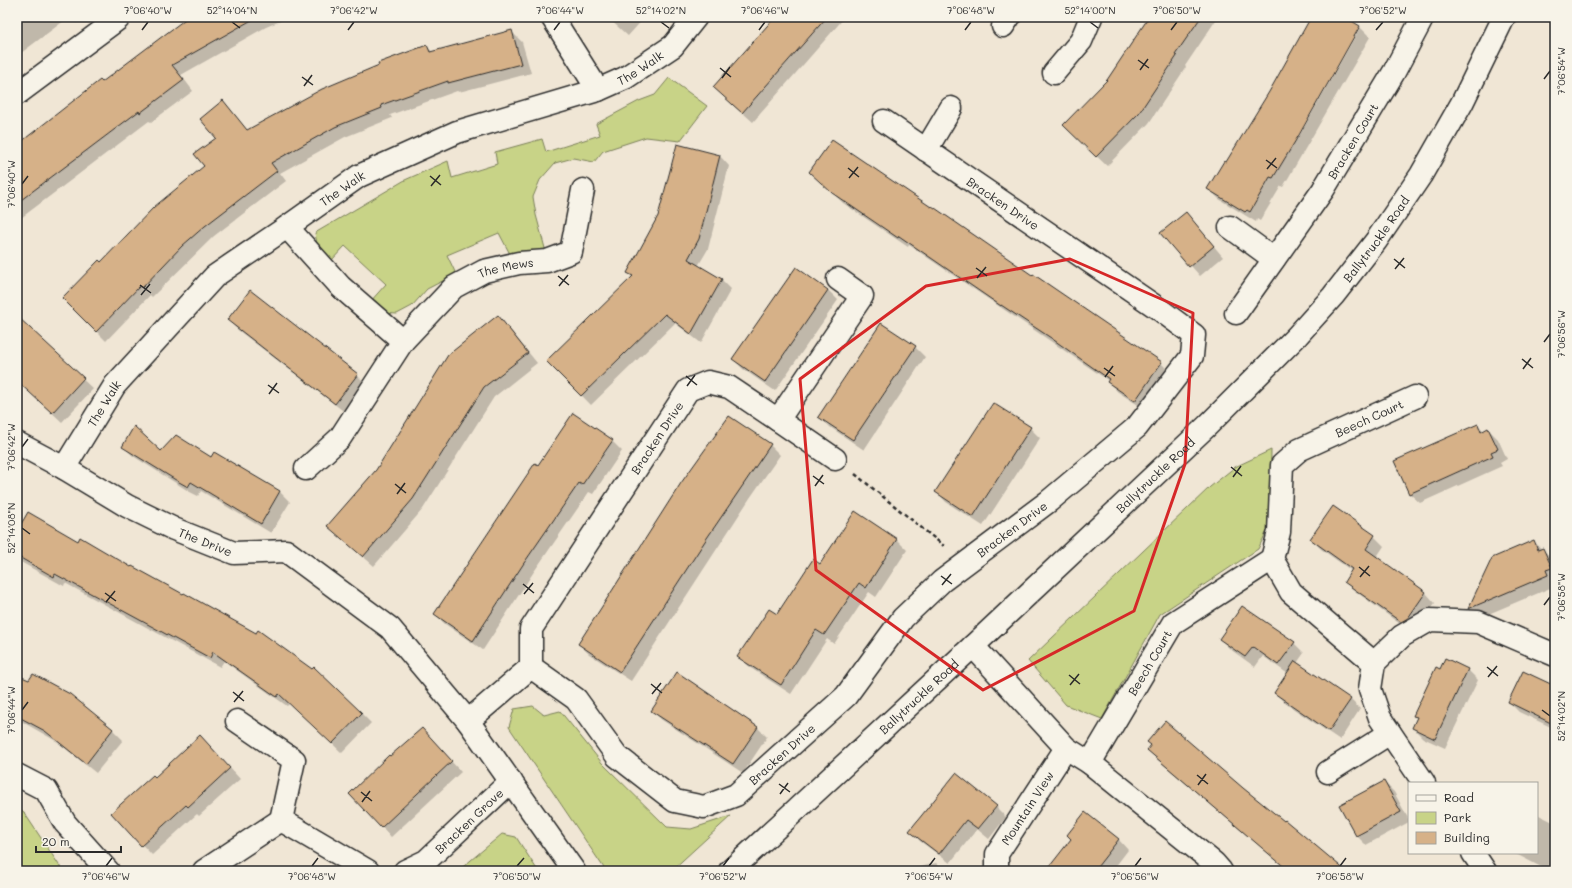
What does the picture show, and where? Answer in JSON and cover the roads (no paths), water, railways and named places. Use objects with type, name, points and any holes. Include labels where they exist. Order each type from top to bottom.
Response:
[{"type":"street","points":[[552,17],[598,90]]},
{"type":"street","name":"The Walk","points":[[64,468],[115,385],[215,276],[359,176],[457,132],[598,90],[625,78],[673,46],[696,17]]},
{"type":"street","points":[[1054,73],[1081,41],[1091,17]]},
{"type":"street","name":"Bracken Court","points":[[1236,314],[1323,190],[1394,72],[1423,17]]},
{"type":"street","name":"Ballytruckle Road","points":[[730,871],[973,646],[1249,386],[1296,337],[1333,296],[1376,241],[1424,169],[1462,103],[1504,17]]},
{"type":"street","points":[[17,94],[118,19]]},
{"type":"street","points":[[926,150],[951,108]]},
{"type":"street","name":"Bracken Drive","points":[[835,458],[729,388],[708,382],[688,390],[531,629],[531,667],[576,698],[617,756],[675,801],[704,807],[736,795],[846,696],[903,618],[942,581],[1049,501],[1137,427],[1192,356],[1194,335],[1159,309],[884,121]]},
{"type":"street","name":"The Mews","points":[[306,469],[340,438],[403,341],[454,287],[484,271],[519,263],[547,260],[571,252],[583,190]]},
{"type":"street","points":[[287,227],[341,287],[403,341]]},
{"type":"street","points":[[1230,227],[1274,259]]},
{"type":"street","points":[[778,420],[862,296],[838,279]]},
{"type":"street","name":"Beech Court","points":[[1090,763],[1173,623],[1272,559],[1279,532],[1282,465],[1299,450],[1415,397]]},
{"type":"street","name":"The Drive","points":[[17,443],[64,468],[127,506],[174,529],[234,553],[286,550],[390,628],[468,721],[574,871]]},
{"type":"street","points":[[1272,559],[1291,592],[1374,663]]},
{"type":"street","points":[[1423,782],[1380,718],[1370,689],[1374,663],[1402,636],[1430,620],[1478,622],[1554,651]]},
{"type":"street","points":[[973,646],[1066,748],[1090,763],[1214,862],[1221,871]]},
{"type":"street","points":[[468,721],[531,667]]},
{"type":"street","points":[[204,871],[281,820],[294,760],[237,721]]},
{"type":"street","points":[[1328,772],[1390,733]]},
{"type":"street","name":"Mountain View","points":[[997,871],[997,854],[1066,748]]},
{"type":"street","points":[[17,775],[46,790],[65,823],[108,871]]},
{"type":"street","name":"Bracken Grove","points":[[405,871],[431,866],[511,781]]},
{"type":"street","points":[[281,820],[368,871]]},
{"type":"street","points":[[1474,854],[1485,871]]}]
